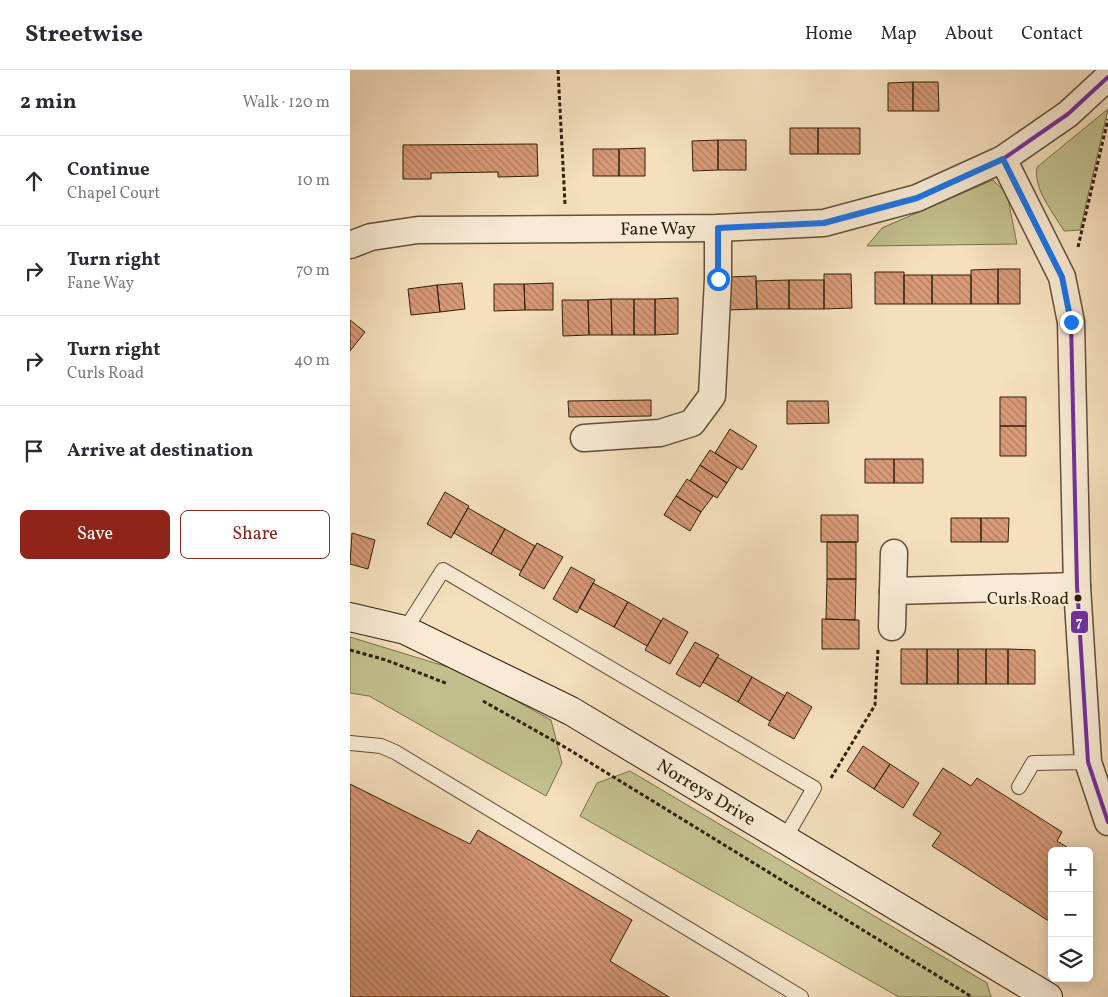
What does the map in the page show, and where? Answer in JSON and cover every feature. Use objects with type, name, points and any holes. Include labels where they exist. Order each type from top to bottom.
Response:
[{"type":"street","name":"Fane Way","points":[[350,245],[371,237],[418,230],[718,228],[824,223],[917,198],[1003,159],[1068,114],[1108,77]]},
{"type":"street","points":[[1003,159],[1062,277],[1067,294],[1071,322],[1077,586],[1088,762],[1108,822]]},
{"type":"street","points":[[584,438],[660,433],[692,423],[712,396],[718,279],[718,228]]},
{"type":"street","points":[[892,627],[894,553]]},
{"type":"street","points":[[893,591],[1077,586]]},
{"type":"street","name":"Norreys Drive","points":[[350,617],[405,630],[571,710],[784,840],[1048,997]]},
{"type":"lane","points":[[405,630],[443,570],[814,788],[784,840]]},
{"type":"lane","points":[[350,743],[381,746],[395,752],[801,997]]},
{"type":"lane","points":[[1019,787],[1033,763],[1088,762]]},
{"type":"path","points":[[558,70],[566,229]]},
{"type":"path","points":[[1078,248],[1108,119]]},
{"type":"path","points":[[814,788],[823,792],[875,705],[879,628],[892,627]]},
{"type":"path","points":[[350,650],[386,660],[456,687]]},
{"type":"path","points":[[482,701],[572,752],[972,997]]},
{"type":"shaded area","points":[[1108,109],[1080,230],[1064,231],[1041,192],[1038,184],[1037,167]]},
{"type":"shaded area","points":[[993,180],[1007,194],[1017,244],[867,246],[882,228]]},
{"type":"shaded area","points":[[350,637],[461,671],[551,720],[562,763],[546,796],[369,696],[350,693]]},
{"type":"shaded area","points":[[630,771],[987,983],[991,997],[899,997],[580,816],[597,783]]},
{"type":"building","points":[[913,82],[913,111],[888,111],[888,83]]},
{"type":"building","points":[[913,82],[938,82],[939,111],[913,111]]},
{"type":"building","points":[[790,128],[818,128],[818,154],[790,154]]},
{"type":"building","points":[[818,128],[860,128],[860,154],[818,154]]},
{"type":"building","points":[[718,140],[718,170],[693,171],[692,141]]},
{"type":"building","points":[[718,140],[746,140],[746,170],[718,170]]},
{"type":"building","points":[[537,144],[538,176],[498,177],[498,172],[431,173],[431,179],[403,179],[403,145]]},
{"type":"building","points":[[645,148],[645,176],[619,176],[619,149]]},
{"type":"building","points":[[593,149],[619,149],[619,176],[593,176]]},
{"type":"building","points":[[998,269],[998,304],[971,304],[971,270]]},
{"type":"building","points":[[998,269],[1020,269],[1020,304],[998,304]]},
{"type":"building","points":[[875,272],[904,272],[904,304],[875,304]]},
{"type":"building","points":[[824,274],[851,274],[852,308],[824,309]]},
{"type":"building","points":[[904,275],[932,275],[932,304],[904,304]]},
{"type":"building","points":[[932,275],[971,275],[971,304],[932,304]]},
{"type":"building","points":[[756,276],[757,309],[727,310],[727,277]]},
{"type":"building","points":[[789,280],[824,280],[824,309],[789,309]]},
{"type":"building","points":[[789,280],[789,309],[757,309],[756,281]]},
{"type":"building","points":[[462,283],[465,309],[440,312],[437,285]]},
{"type":"building","points":[[553,283],[553,310],[525,310],[524,284]]},
{"type":"building","points":[[494,284],[524,284],[525,310],[494,311]]},
{"type":"building","points":[[437,285],[440,312],[411,315],[408,289]]},
{"type":"building","points":[[678,298],[678,334],[655,335],[655,299]]},
{"type":"building","points":[[611,299],[634,299],[634,335],[612,335]]},
{"type":"building","points":[[611,299],[612,335],[589,335],[588,300]]},
{"type":"building","points":[[634,299],[655,299],[655,335],[634,335]]},
{"type":"building","points":[[562,300],[588,300],[589,335],[563,336]]},
{"type":"building","points":[[350,320],[365,332],[350,351]]},
{"type":"building","points":[[1000,397],[1026,397],[1026,426],[1000,426]]},
{"type":"building","points":[[651,400],[651,416],[569,417],[568,401]]},
{"type":"building","points":[[787,401],[828,401],[829,423],[787,424]]},
{"type":"building","points":[[1000,426],[1026,426],[1026,456],[1000,456]]},
{"type":"building","points":[[730,429],[757,446],[742,470],[715,453]]},
{"type":"building","points":[[710,450],[737,467],[727,483],[700,465]]},
{"type":"building","points":[[865,459],[894,459],[894,483],[865,483]]},
{"type":"building","points":[[894,459],[923,459],[923,483],[894,483]]},
{"type":"building","points":[[700,465],[727,483],[717,498],[690,481]]},
{"type":"building","points":[[687,479],[713,496],[701,512],[676,496]]},
{"type":"building","points":[[445,492],[469,506],[451,538],[427,524]]},
{"type":"building","points":[[676,496],[701,512],[690,531],[664,515]]},
{"type":"building","points":[[468,508],[505,529],[491,554],[454,533]]},
{"type":"building","points":[[821,515],[858,515],[858,542],[821,542]]},
{"type":"building","points":[[951,518],[981,518],[981,542],[951,542]]},
{"type":"building","points":[[981,518],[1009,518],[1008,542],[981,542]]},
{"type":"building","points":[[505,529],[535,546],[521,571],[491,554]]},
{"type":"building","points":[[352,533],[375,540],[368,569],[350,564]]},
{"type":"building","points":[[827,542],[856,542],[856,579],[827,579]]},
{"type":"building","points":[[537,543],[563,557],[544,589],[519,575]]},
{"type":"building","points":[[571,567],[595,580],[577,613],[553,599]]},
{"type":"building","points":[[827,579],[856,579],[855,620],[826,619]]},
{"type":"building","points":[[593,583],[628,602],[614,627],[579,608]]},
{"type":"building","points":[[628,602],[661,621],[647,646],[614,627]]},
{"type":"building","points":[[663,618],[688,632],[670,664],[645,650]]},
{"type":"building","points":[[822,619],[859,620],[859,649],[822,649]]},
{"type":"building","points":[[695,642],[719,655],[700,687],[676,674]]},
{"type":"building","points":[[901,649],[927,649],[927,684],[901,684]]},
{"type":"building","points":[[927,649],[958,649],[958,684],[927,684]]},
{"type":"building","points":[[958,649],[986,649],[986,684],[958,684]]},
{"type":"building","points":[[986,649],[1008,649],[1008,684],[986,684]]},
{"type":"building","points":[[1008,649],[1035,650],[1035,684],[1008,684]]},
{"type":"building","points":[[717,657],[752,677],[738,702],[703,682]]},
{"type":"building","points":[[752,677],[785,696],[770,721],[738,702]]},
{"type":"building","points":[[787,692],[812,707],[794,739],[768,725]]},
{"type":"building","points":[[863,746],[890,764],[874,789],[847,771]]},
{"type":"building","points":[[890,764],[919,783],[903,808],[874,789]]},
{"type":"building","points":[[943,768],[971,786],[977,778],[1062,832],[1057,841],[1067,847],[1048,847],[1048,920],[932,846],[941,833],[913,815]]},
{"type":"building","points":[[350,784],[470,844],[478,830],[632,920],[610,961],[669,997],[350,997]]},
{"type":"transit line","name":"7","points":[[1108,77],[1068,114],[1003,159],[1062,277],[1071,322],[1077,586],[1088,762],[1108,822]]},
{"type":"place","name":"Curls Road","points":[[1078,598]]},
{"type":"route","points":[[718,279],[718,228],[824,223],[917,198],[1003,159],[1062,277],[1067,294],[1071,322]]}]
